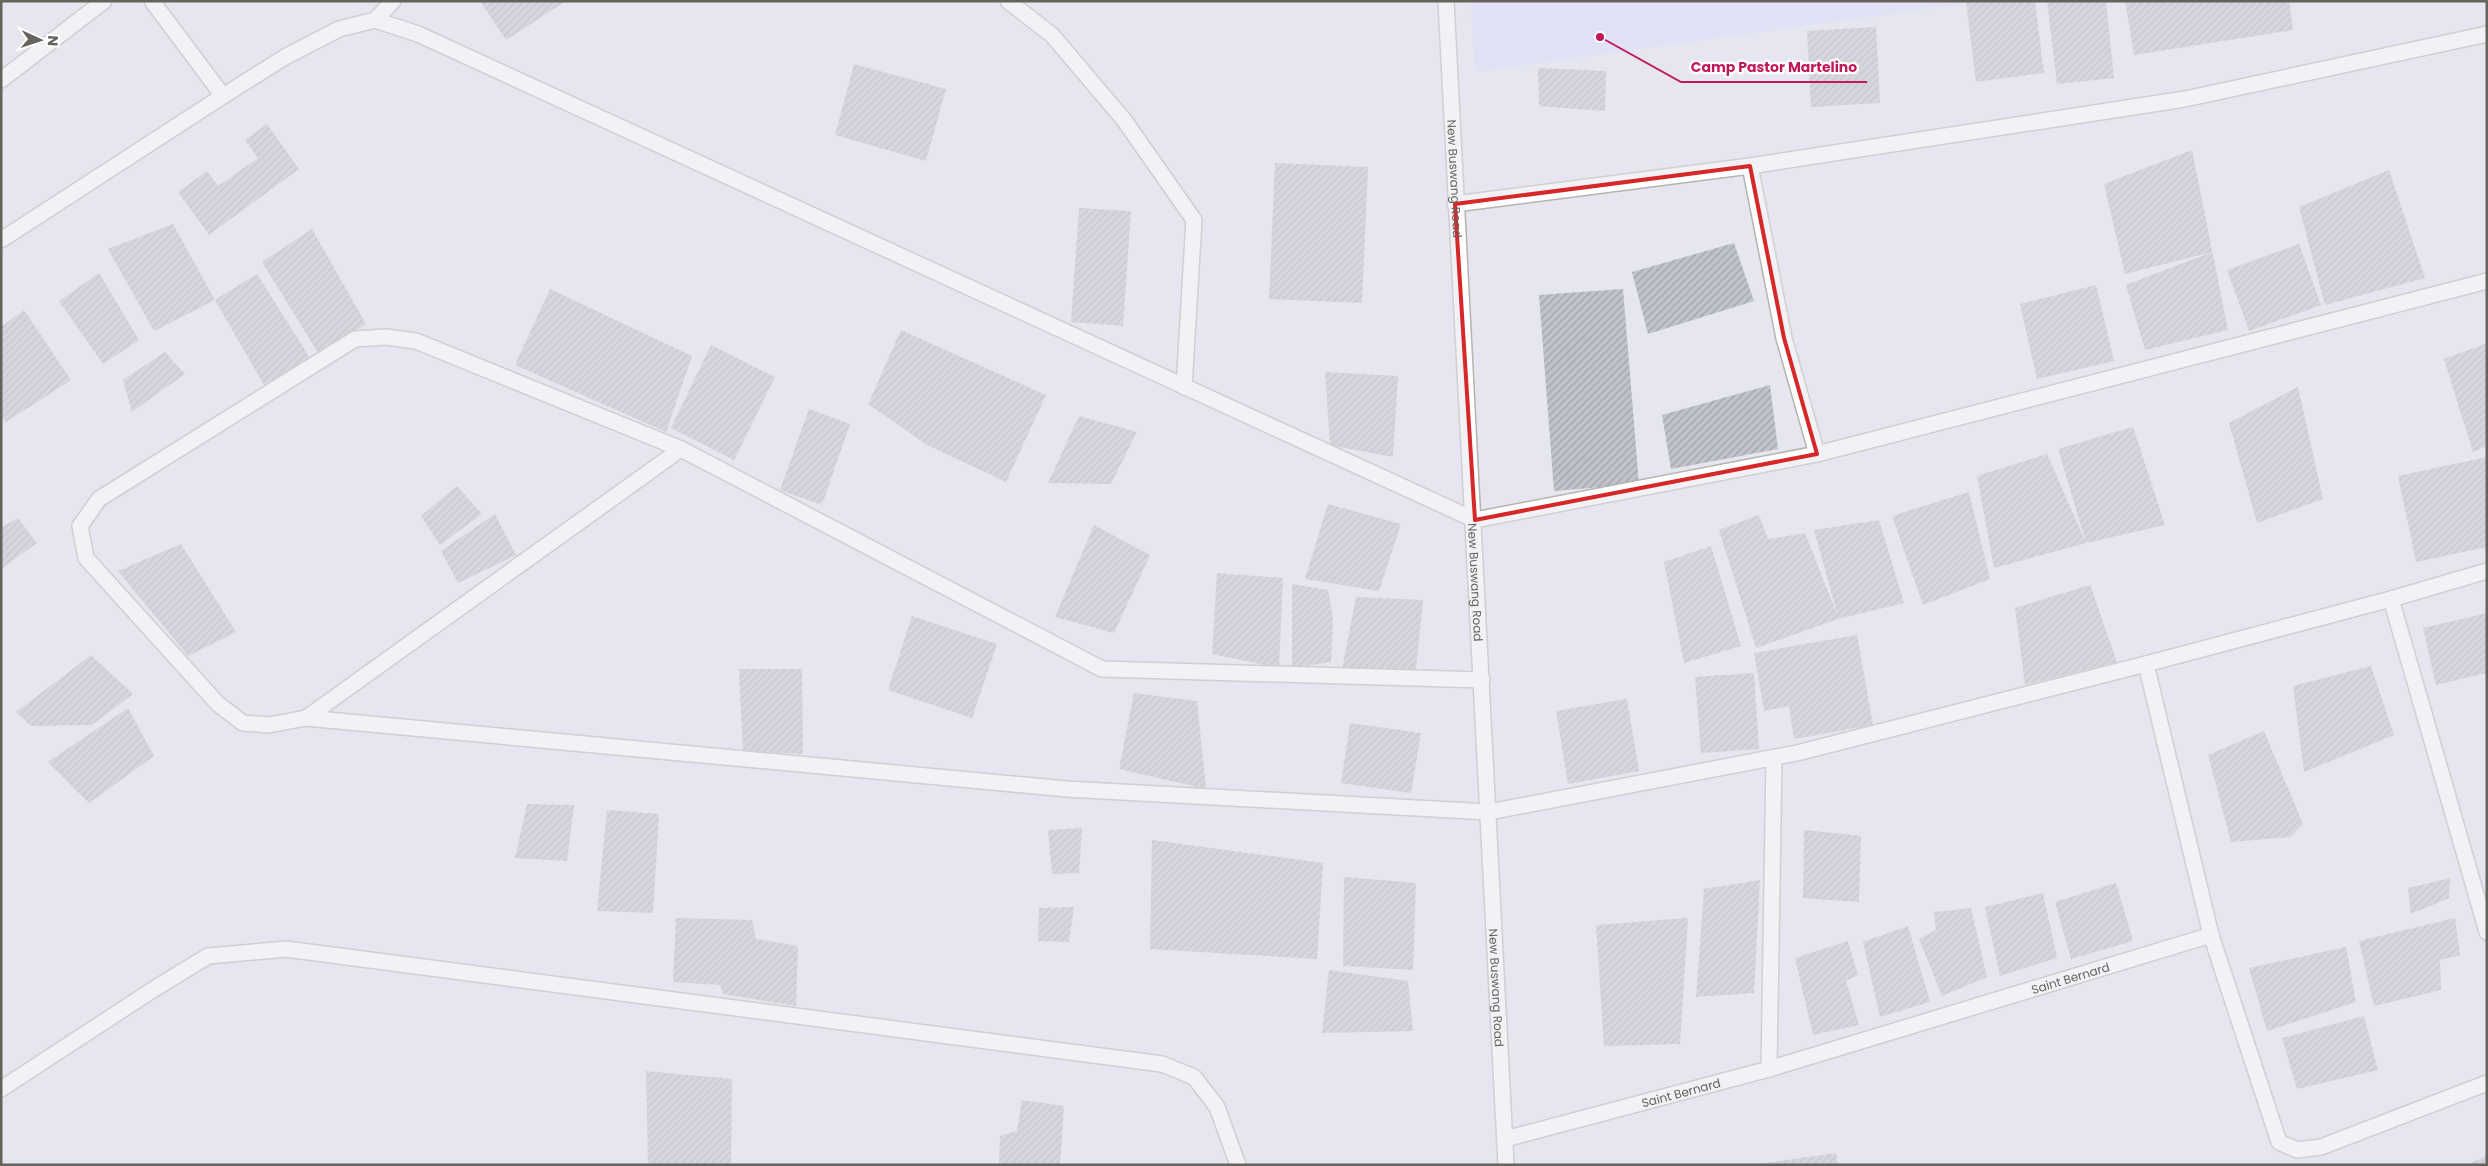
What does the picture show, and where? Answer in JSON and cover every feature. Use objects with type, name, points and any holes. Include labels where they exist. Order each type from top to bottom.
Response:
[{"type":"street","points":[[1,80],[104,1]]},
{"type":"street","points":[[152,1],[223,96]]},
{"type":"street","points":[[1,240],[285,57],[340,29],[375,20],[393,1]]},
{"type":"street","points":[[1008,1],[1052,35],[1124,120],[1194,220],[1184,387]]},
{"type":"street","name":"New Buswang Road","points":[[1446,1],[1455,204],[1475,520],[1506,1165]]},
{"type":"street","points":[[375,20],[418,34],[1475,520],[1817,454],[2487,281]]},
{"type":"street","points":[[1455,204],[1750,166],[2185,99],[2487,34]]},
{"type":"street","points":[[1750,166],[1784,338],[1817,454]]},
{"type":"street","points":[[1482,680],[1102,669],[681,450],[416,341],[386,337],[355,339],[99,498],[80,526],[86,558],[218,704],[243,723],[269,725],[306,718],[1067,789],[1489,812],[1774,758],[2146,664],[2391,599],[2487,571]]},
{"type":"street","points":[[306,718],[681,450]]},
{"type":"street","points":[[2391,599],[2487,932]]},
{"type":"street","points":[[2146,664],[2211,936],[2279,1142],[2297,1150],[2321,1147],[2487,1083]]},
{"type":"street","points":[[1769,1069],[1774,758]]},
{"type":"street","name":"Saint Bernard","points":[[1505,1139],[1769,1069],[2211,936]]},
{"type":"street","points":[[1,1089],[208,956],[286,949],[1162,1064],[1194,1078],[1217,1108],[1238,1165]]},
{"type":"highlighted area","points":[[1750,166],[1784,338],[1817,454],[1475,520],[1455,204]]},
{"type":"shaded area","points":[[1471,1],[1982,1],[1475,72]]},
{"type":"building","points":[[480,1],[566,1],[506,40]]},
{"type":"building","points":[[1966,1],[2035,1],[2044,73],[1976,82]]},
{"type":"building","points":[[2047,1],[2106,1],[2114,78],[2057,84]]},
{"type":"building","points":[[2125,1],[2289,1],[2293,30],[2134,55]]},
{"type":"building","points":[[1876,27],[1880,103],[1811,107],[1807,31]]},
{"type":"building","points":[[854,64],[946,89],[926,161],[835,135]]},
{"type":"building","points":[[1538,68],[1606,71],[1605,111],[1539,106]]},
{"type":"building","points":[[267,124],[299,169],[209,235],[178,192],[207,171],[218,186],[258,158],[245,140]]},
{"type":"building","points":[[2192,150],[2228,330],[2145,350],[2126,285],[2212,252],[2125,274],[2104,184]]},
{"type":"building","points":[[1275,163],[1368,167],[1362,303],[1269,299]]},
{"type":"building","points":[[2389,170],[2425,278],[2325,305],[2299,207]]},
{"type":"building","points":[[1079,208],[1131,211],[1123,326],[1071,322]]},
{"type":"building","points":[[173,224],[215,300],[154,331],[108,249]]},
{"type":"building","points":[[312,229],[366,324],[318,353],[262,262]]},
{"type":"building","points":[[1734,243],[1754,301],[1648,334],[1632,272]]},
{"type":"building","points":[[2299,244],[2321,305],[2249,331],[2227,270]]},
{"type":"building","points":[[99,273],[139,340],[103,364],[59,301]]},
{"type":"building","points":[[257,274],[310,358],[264,385],[215,300]]},
{"type":"building","points":[[2096,285],[2114,361],[2037,379],[2020,304]]},
{"type":"building","points":[[550,289],[692,356],[666,432],[515,365]]},
{"type":"building","points":[[1623,289],[1639,484],[1554,491],[1539,295]]},
{"type":"building","points":[[24,310],[71,380],[6,422],[1,415],[1,327]]},
{"type":"building","points":[[901,330],[1046,395],[1006,482],[927,445],[868,404]]},
{"type":"building","points":[[2487,343],[2487,446],[2473,452],[2444,359]]},
{"type":"building","points":[[711,345],[775,377],[734,460],[671,428]]},
{"type":"building","points":[[165,352],[185,374],[132,412],[123,380]]},
{"type":"building","points":[[1325,372],[1398,376],[1393,457],[1330,445]]},
{"type":"building","points":[[1770,385],[1778,449],[1671,469],[1662,415]]},
{"type":"building","points":[[2298,387],[2323,499],[2257,523],[2229,423]]},
{"type":"building","points":[[809,409],[850,424],[822,505],[780,490]]},
{"type":"building","points":[[1079,416],[1137,432],[1111,484],[1048,483]]},
{"type":"building","points":[[2133,427],[2165,525],[2086,543],[2058,449]]},
{"type":"building","points":[[2047,454],[2086,543],[1994,568],[1977,476]]},
{"type":"building","points":[[2487,457],[2487,547],[2416,562],[2398,476]]},
{"type":"building","points":[[457,486],[482,514],[440,545],[421,516]]},
{"type":"building","points":[[1969,492],[1990,579],[1923,605],[1892,516]]},
{"type":"building","points":[[1328,504],[1401,524],[1379,591],[1305,579]]},
{"type":"building","points":[[495,514],[516,555],[458,583],[441,551]]},
{"type":"building","points":[[1759,515],[1768,539],[1805,533],[1838,617],[1814,530],[1879,520],[1904,603],[1838,619],[1756,648],[1719,530]]},
{"type":"building","points":[[18,518],[37,543],[1,569],[1,528]]},
{"type":"building","points":[[1094,525],[1150,555],[1114,633],[1055,617]]},
{"type":"building","points":[[181,544],[236,632],[188,656],[118,571]]},
{"type":"building","points":[[1711,546],[1741,646],[1684,663],[1664,562]]},
{"type":"building","points":[[1217,573],[1283,578],[1279,668],[1212,654]]},
{"type":"building","points":[[1292,584],[1328,590],[1333,618],[1331,662],[1292,668]]},
{"type":"building","points":[[2090,585],[2117,662],[2025,685],[2015,608]]},
{"type":"building","points":[[1356,597],[1423,600],[1416,670],[1342,670]]},
{"type":"building","points":[[2487,613],[2487,673],[2436,685],[2423,628]]},
{"type":"building","points":[[912,616],[997,644],[972,718],[888,690]]},
{"type":"building","points":[[1857,635],[1873,725],[1794,739],[1789,706],[1764,711],[1754,653]]},
{"type":"building","points":[[91,655],[133,694],[92,725],[31,726],[16,712]]},
{"type":"building","points":[[2371,666],[2394,735],[2304,772],[2293,686]]},
{"type":"building","points":[[739,669],[802,669],[803,754],[743,751]]},
{"type":"building","points":[[1754,673],[1759,749],[1701,753],[1695,677]]},
{"type":"building","points":[[1134,693],[1197,701],[1206,789],[1119,769]]},
{"type":"building","points":[[1627,699],[1639,771],[1568,784],[1556,711]]},
{"type":"building","points":[[128,708],[154,756],[89,803],[48,762]]},
{"type":"building","points":[[1350,723],[1421,733],[1411,793],[1341,783]]},
{"type":"building","points":[[2264,731],[2303,824],[2290,837],[2231,842],[2208,755]]},
{"type":"building","points":[[527,804],[574,805],[567,861],[515,858]]},
{"type":"building","points":[[607,810],[659,814],[653,913],[597,911]]},
{"type":"building","points":[[1082,828],[1079,873],[1052,874],[1048,830]]},
{"type":"building","points":[[1804,830],[1861,836],[1859,902],[1803,898]]},
{"type":"building","points":[[1152,840],[1323,863],[1317,959],[1150,949]]},
{"type":"building","points":[[1344,877],[1416,883],[1413,970],[1343,966]]},
{"type":"building","points":[[2450,878],[2449,898],[2411,914],[2408,888]]},
{"type":"building","points":[[1760,880],[1754,993],[1696,997],[1704,889]]},
{"type":"building","points":[[2116,883],[2133,941],[2071,959],[2055,902]]},
{"type":"building","points":[[2043,893],[2057,958],[2000,976],[1985,907]]},
{"type":"building","points":[[1074,907],[1069,942],[1038,941],[1039,908]]},
{"type":"building","points":[[1971,908],[1987,977],[1942,996],[1919,939],[1936,930],[1934,912]]},
{"type":"building","points":[[676,918],[752,920],[756,939],[798,946],[796,1006],[723,994],[720,985],[673,982]]},
{"type":"building","points":[[1688,918],[1680,1044],[1604,1046],[1596,925]]},
{"type":"building","points":[[2455,918],[2460,955],[2440,960],[2441,990],[2374,1006],[2359,941]]},
{"type":"building","points":[[1908,926],[1930,1002],[1880,1017],[1863,942]]},
{"type":"building","points":[[1848,941],[1858,975],[1846,981],[1859,1025],[1813,1035],[1795,958]]},
{"type":"building","points":[[2346,947],[2356,1002],[2267,1031],[2249,968]]},
{"type":"building","points":[[1329,970],[1408,981],[1413,1031],[1322,1033]]},
{"type":"building","points":[[2364,1016],[2378,1070],[2297,1089],[2282,1038]]},
{"type":"building","points":[[646,1071],[732,1079],[731,1165],[648,1165]]},
{"type":"building","points":[[1022,1100],[1064,1106],[1060,1165],[999,1165],[1000,1136],[1017,1131]]},
{"type":"building","points":[[1836,1153],[1838,1165],[1759,1165],[1759,1164]]},
{"type":"building","points":[[2487,1156],[2487,1165],[2466,1165]]},
{"type":"place","name":"Camp Pastor Martelino","points":[[1600,37]]}]
